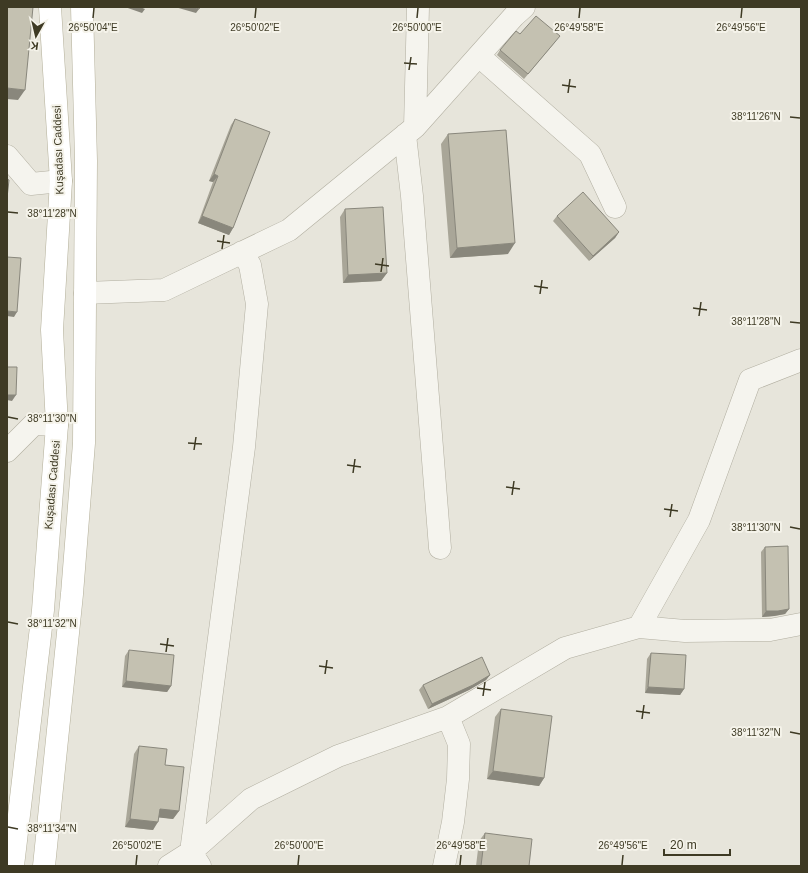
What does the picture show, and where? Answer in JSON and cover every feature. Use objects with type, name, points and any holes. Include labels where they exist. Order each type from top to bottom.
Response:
[{"type":"main road","name":"Kuşadası Caddesi","points":[[13,866],[43,610],[57,424],[52,330],[61,181],[50,7]]},
{"type":"main road","points":[[44,866],[72,594],[84,443],[86,161],[82,7]]},
{"type":"street","points":[[418,7],[410,131],[412,196],[440,548]]},
{"type":"street","points":[[85,293],[164,290],[289,230],[410,131],[514,16],[524,7]]},
{"type":"street","points":[[479,56],[590,154],[615,207]]},
{"type":"street","points":[[7,156],[31,184],[61,181]]},
{"type":"street","points":[[196,859],[244,447],[257,304],[250,265],[242,252]]},
{"type":"street","points":[[639,627],[699,520],[750,380],[801,360]]},
{"type":"street","points":[[7,451],[34,424],[57,424]]},
{"type":"street","points":[[169,866],[196,859],[251,798],[338,756],[448,717],[565,648],[639,627],[692,631],[770,630],[801,624]]},
{"type":"street","points":[[444,866],[453,822],[458,779],[459,744],[448,717]]},
{"type":"building","points":[[7,7],[33,7],[25,90],[7,88]]},
{"type":"building","points":[[536,16],[560,36],[528,74],[500,50],[516,31],[520,34]]},
{"type":"building","points":[[235,119],[270,132],[233,228],[202,216],[218,176],[214,174]]},
{"type":"building","points":[[506,130],[515,243],[457,248],[448,134]]},
{"type":"building","points":[[7,179],[9,180],[7,198]]},
{"type":"building","points":[[583,192],[619,232],[593,256],[557,216]]},
{"type":"building","points":[[383,207],[387,273],[348,275],[345,209]]},
{"type":"building","points":[[7,257],[21,258],[17,312],[7,311]]},
{"type":"building","points":[[7,367],[17,367],[16,395],[7,395]]},
{"type":"building","points":[[788,546],[789,609],[766,611],[765,547]]},
{"type":"building","points":[[129,650],[174,655],[171,686],[126,681]]},
{"type":"building","points":[[651,653],[686,655],[684,689],[648,687]]},
{"type":"building","points":[[482,657],[490,675],[473,685],[432,704],[423,685]]},
{"type":"building","points":[[501,709],[552,716],[544,778],[493,771]]},
{"type":"building","points":[[139,746],[167,749],[165,765],[184,767],[179,811],[160,809],[158,822],[130,819]]},
{"type":"building","points":[[485,833],[532,839],[529,866],[481,866]]}]
